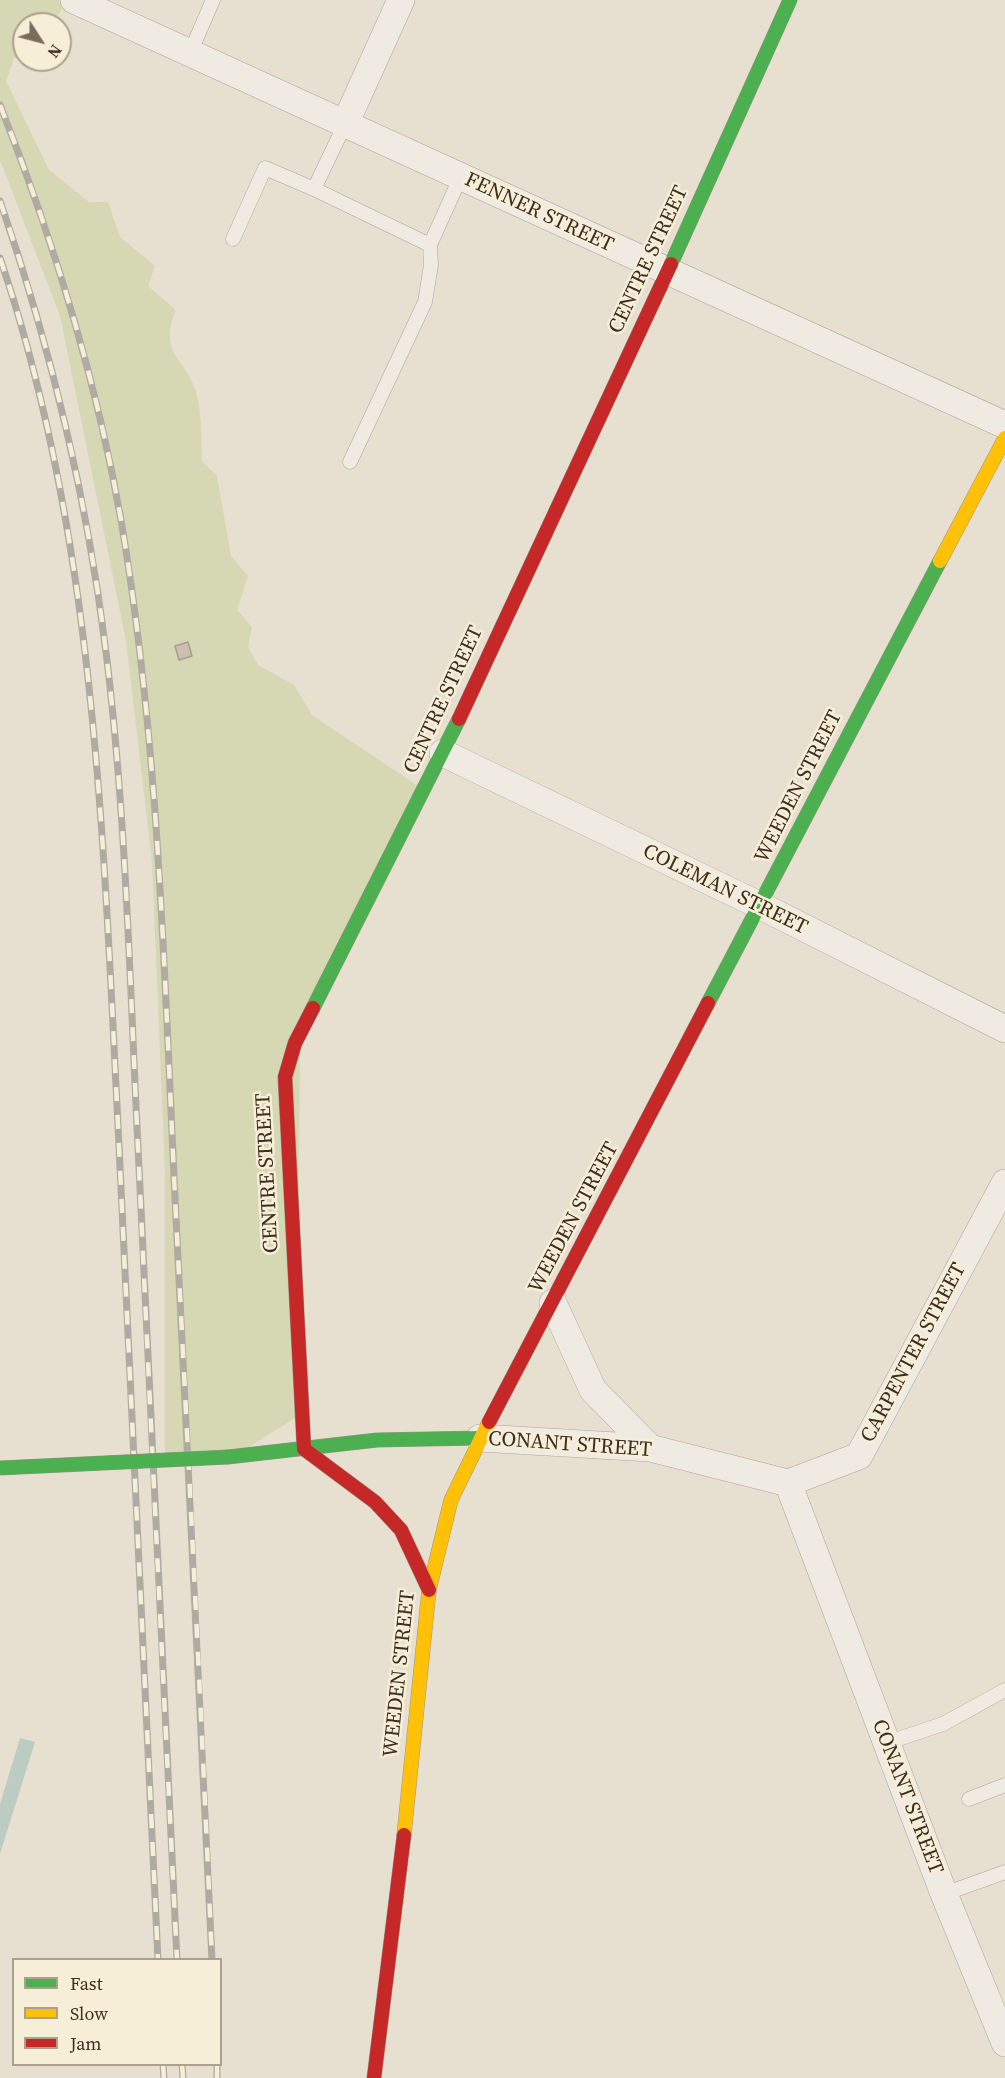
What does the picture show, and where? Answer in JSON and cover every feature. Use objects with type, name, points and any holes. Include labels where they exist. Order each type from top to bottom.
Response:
[{"type":"street","name":"FENNER STREET","points":[[74,0],[1005,426]]},
{"type":"street","points":[[345,124],[401,0]]},
{"type":"street","name":"CENTRE STREET","points":[[304,1449],[285,1077],[295,1043],[443,753],[667,273],[790,0]]},
{"type":"street","name":"WEEDEN STREET","points":[[374,2078],[393,1937],[429,1590],[451,1500],[480,1438],[553,1303],[1005,438]]},
{"type":"street","name":"COLEMAN STREET","points":[[443,753],[760,906],[1005,1029]]},
{"type":"street","name":"CARPENTER STREET","points":[[788,1484],[859,1456],[1005,1183]]},
{"type":"street","points":[[553,1303],[592,1390],[650,1448]]},
{"type":"street","name":"CONANT STREET","points":[[0,1468],[228,1457],[377,1440],[480,1438],[650,1448],[788,1484],[944,1894],[1005,2043]]},
{"type":"street","points":[[304,1449],[375,1502],[401,1530],[429,1590]]},
{"type":"lane","points":[[190,53],[213,0]]},
{"type":"lane","points":[[314,189],[345,124]]},
{"type":"lane","points":[[233,239],[266,168],[430,245]]},
{"type":"lane","points":[[350,462],[425,302],[432,265],[430,245],[461,176]]},
{"type":"lane","points":[[886,1743],[943,1724],[1005,1689]]},
{"type":"lane","points":[[969,1799],[1005,1785]]},
{"type":"lane","points":[[944,1894],[1005,1872]]},
{"type":"green space","points":[[0,0],[62,0],[66,3],[60,12],[12,12],[12,64],[6,81],[49,170],[89,202],[108,202],[120,237],[155,266],[148,286],[176,310],[170,338],[176,357],[188,374],[197,396],[201,420],[202,461],[217,476],[231,556],[248,576],[237,610],[252,627],[248,647],[258,665],[294,685],[312,715],[418,786],[300,1033],[297,1417],[242,1451],[165,1459],[165,1174],[152,862],[126,641],[60,316],[0,160]]},
{"type":"shaded area","points":[[20,1738],[35,1742],[0,1854],[0,1804]]},
{"type":"building","points":[[188,642],[192,656],[179,660],[175,646]]},
{"type":"railway","points":[[0,105],[55,258],[99,414],[121,520],[144,688],[163,942],[212,1958]]},
{"type":"railway","points":[[0,201],[51,368],[78,480],[98,594],[113,716],[127,909],[177,1958]]},
{"type":"railway","points":[[0,258],[32,363],[56,470],[75,578],[89,687],[107,906],[158,1958]]},
{"type":"railway","points":[[163,2066],[164,2078]]},
{"type":"railway","points":[[182,2066],[183,2078]]},
{"type":"railway","points":[[217,2066],[217,2078]]},
{"type":"traffic: fast","points":[[671,264],[790,0]]},
{"type":"traffic: fast","points":[[708,1003],[940,561]]},
{"type":"traffic: fast","points":[[313,1008],[459,719]]},
{"type":"traffic: fast","points":[[228,1457],[377,1440],[480,1438]]},
{"type":"traffic: fast","points":[[0,1468],[228,1457]]},
{"type":"traffic: slow","points":[[940,561],[1005,438]]},
{"type":"traffic: slow","points":[[404,1835],[429,1590],[451,1500],[489,1422]]},
{"type":"traffic: jam","points":[[459,719],[671,264]]},
{"type":"traffic: jam","points":[[489,1422],[708,1003]]},
{"type":"traffic: jam","points":[[304,1449],[285,1077],[295,1043],[313,1008]]},
{"type":"traffic: jam","points":[[304,1449],[375,1502],[401,1530],[429,1590]]},
{"type":"traffic: jam","points":[[374,2078],[404,1835]]}]
